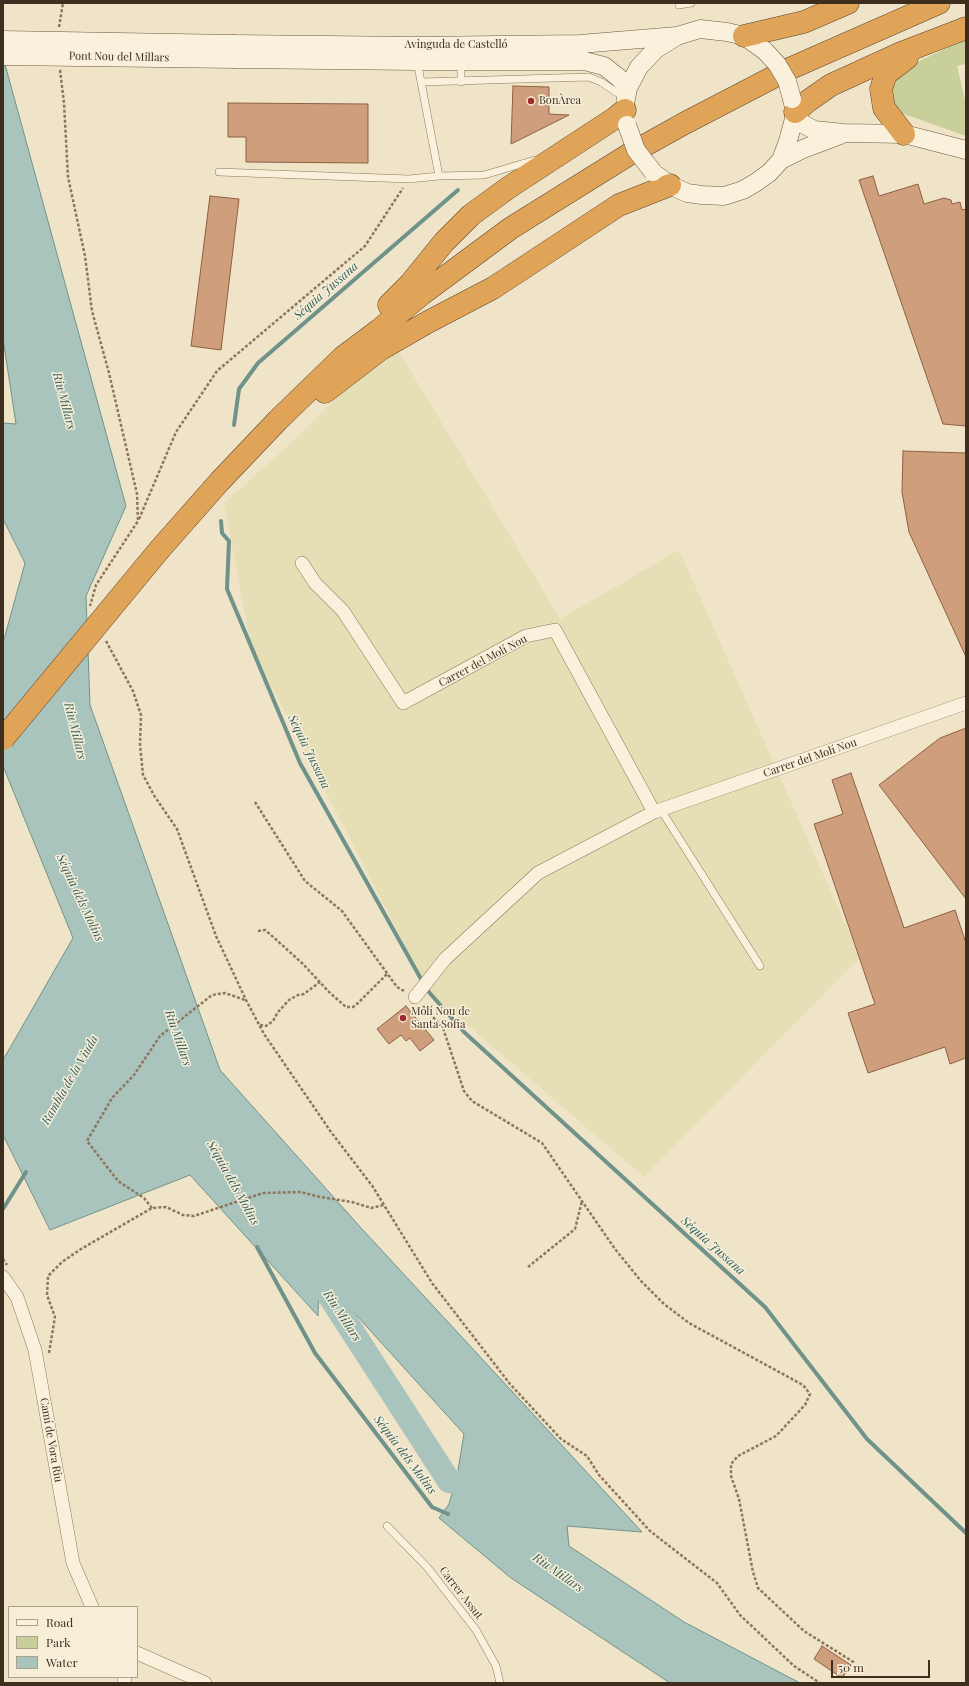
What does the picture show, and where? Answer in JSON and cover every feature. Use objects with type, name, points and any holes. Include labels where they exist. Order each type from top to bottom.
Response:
[{"type":"highway","points":[[744,36],[804,22],[848,3]]},
{"type":"highway","points":[[3,739],[160,549],[220,481],[278,420],[343,357],[379,330],[422,294],[511,228],[633,152],[789,69],[939,3]]},
{"type":"highway","points":[[794,110],[831,85],[901,53],[956,32]]},
{"type":"highway","points":[[904,134],[884,108],[881,89],[886,74],[902,60],[956,32]]},
{"type":"highway","points":[[343,357],[360,333],[374,321],[410,284],[444,242],[471,215],[508,188],[615,118],[626,105]]},
{"type":"highway","points":[[278,420],[301,414],[332,385],[381,349],[428,322],[493,288],[661,179]]},
{"type":"main road","points":[[781,160],[794,110],[788,81],[777,64],[765,51],[744,36],[727,32],[700,29],[677,36],[656,48],[639,67],[626,105],[636,150],[661,179],[687,193],[724,196],[743,190],[769,173],[781,160],[802,149],[844,133]]},
{"type":"main road","name":"Avinguda de Castelló","points":[[235,51],[417,46],[580,44],[677,36]]},
{"type":"main road","name":"Pont Nou del Millars","points":[[3,40],[235,51]]},
{"type":"main road","name":"Avinguda de Castelló","points":[[235,51],[417,61],[584,61],[604,66],[618,77],[626,105]]},
{"type":"main road","name":"Pont Nou del Millars","points":[[3,56],[235,51]]},
{"type":"main road","points":[[794,110],[814,130],[844,133],[904,134],[961,147],[966,157]]},
{"type":"street","name":"Carrer del Molí Nou","points":[[302,563],[315,583],[343,611],[403,703],[526,636],[556,630],[658,811]]},
{"type":"street","name":"Carrer del Molí Nou","points":[[414,997],[445,959],[538,874],[658,811],[966,703]]},
{"type":"street","name":"Camí de Vora Riu","points":[[3,1277],[17,1297],[35,1350],[72,1563],[92,1606]]},
{"type":"street","points":[[138,1653],[205,1683]]},
{"type":"lane","points":[[678,3],[679,5],[691,3]]},
{"type":"lane","points":[[417,61],[440,176]]},
{"type":"lane","points":[[461,61],[461,82]]},
{"type":"lane","points":[[421,82],[588,77],[601,82],[626,105]]},
{"type":"lane","points":[[219,172],[409,179],[440,176],[484,175],[562,152]]},
{"type":"lane","points":[[658,811],[760,966]]},
{"type":"lane","name":"Carrer Assut","points":[[387,1526],[427,1567],[476,1630],[496,1666],[500,1683]]},
{"type":"path","points":[[59,33],[63,3]]},
{"type":"path","points":[[59,68],[64,103],[68,177],[85,256],[92,311],[109,373],[137,494],[138,521]]},
{"type":"path","points":[[93,613],[90,606],[96,585],[138,521],[176,432],[217,371],[365,246],[409,179]]},
{"type":"path","points":[[103,634],[133,692],[141,715],[140,744],[143,775],[155,797],[177,829],[216,936],[246,1000],[259,1025],[331,1132],[354,1160],[384,1205],[432,1283],[515,1389],[561,1439],[587,1456],[599,1475],[650,1531],[718,1583],[740,1615],[794,1666],[820,1683]]},
{"type":"path","points":[[255,802],[305,881],[342,911],[397,987],[414,997],[442,1028],[464,1091],[472,1101],[542,1143],[615,1249],[641,1280],[664,1304],[689,1322],[803,1385],[810,1394],[805,1405],[776,1436],[738,1456],[731,1464],[731,1476],[739,1499],[753,1572],[758,1588],[804,1631],[855,1663]]},
{"type":"path","points":[[258,931],[265,930],[271,935],[346,1006],[353,1007],[388,973]]},
{"type":"path","points":[[259,1025],[266,1026],[273,1021],[278,1012],[290,1000],[298,995],[304,994],[320,982]]},
{"type":"path","points":[[152,1208],[144,1198],[118,1180],[87,1141],[112,1098],[134,1076],[160,1036],[212,995],[225,993],[246,1000]]},
{"type":"path","points":[[35,1350],[50,1354],[55,1318],[47,1295],[48,1276],[62,1262],[81,1249],[152,1208],[166,1207],[183,1215],[194,1216],[263,1193],[301,1192],[320,1197],[352,1202],[371,1208],[384,1205]]},
{"type":"path","points":[[528,1267],[575,1229],[582,1201]]},
{"type":"shaded area","points":[[393,342],[560,619],[679,550],[860,957],[644,1177],[428,991],[251,646],[224,503],[299,436]]},
{"type":"green space","points":[[966,39],[966,64],[957,66],[966,104],[966,136],[901,113],[893,108],[891,86],[909,66]]},
{"type":"water","points":[[3,57],[126,506],[86,596],[90,705],[220,1070],[362,1229],[642,1532],[567,1526],[569,1546],[684,1622],[800,1683],[670,1683],[511,1578],[439,1518],[449,1504],[457,1476],[464,1434],[319,1274],[318,1316],[190,1175],[50,1230],[3,1135],[3,1060],[73,938],[3,766],[3,643],[25,563],[3,519],[3,423],[16,424],[3,339]]},
{"type":"building","points":[[513,86],[549,87],[549,114],[569,115],[511,144]]},
{"type":"building","points":[[228,103],[368,104],[368,163],[246,162],[246,137],[228,137]]},
{"type":"building","points":[[873,176],[879,196],[918,184],[924,204],[944,198],[951,200],[952,204],[960,202],[962,210],[966,209],[966,426],[943,424],[859,180]]},
{"type":"building","points":[[210,196],[239,199],[221,350],[191,346]]},
{"type":"building","points":[[903,451],[966,453],[966,657],[909,532],[902,492]]},
{"type":"building","points":[[966,728],[966,899],[879,785],[940,738]]},
{"type":"building","points":[[851,773],[904,928],[955,910],[966,943],[966,1058],[950,1064],[945,1047],[868,1073],[848,1013],[875,1004],[814,824],[843,814],[832,780]]},
{"type":"building","name":"Molí Nou de Santa Sofia","points":[[406,1006],[434,1040],[420,1051],[410,1038],[406,1041],[401,1035],[389,1044],[377,1029]]},
{"type":"building","points":[[822,1646],[851,1665],[842,1678],[814,1659]]},
{"type":"waterway","name":"Séquia Jussana","points":[[234,425],[239,389],[258,363],[458,190]]},
{"type":"waterway","name":"Séquia Jussana","points":[[221,521],[222,533],[229,541],[227,589],[300,763],[421,979]]},
{"type":"waterway","name":"Séquia Jussana","points":[[428,991],[464,1032],[765,1307],[867,1439],[966,1533]]},
{"type":"waterway","name":"Rambla de la Viuda","points":[[3,1209],[26,1172]]},
{"type":"waterway","name":"Séquia dels Molins","points":[[257,1247],[315,1353],[432,1507],[448,1514]]},
{"type":"waterway","name":"Riu Millars","points":[[301,1252],[449,1481],[486,1489]]},
{"type":"place","name":"BonÀrea","points":[[531,101]]},
{"type":"place","name":"Molí Nou de Santa Sofia","points":[[403,1018]]}]
